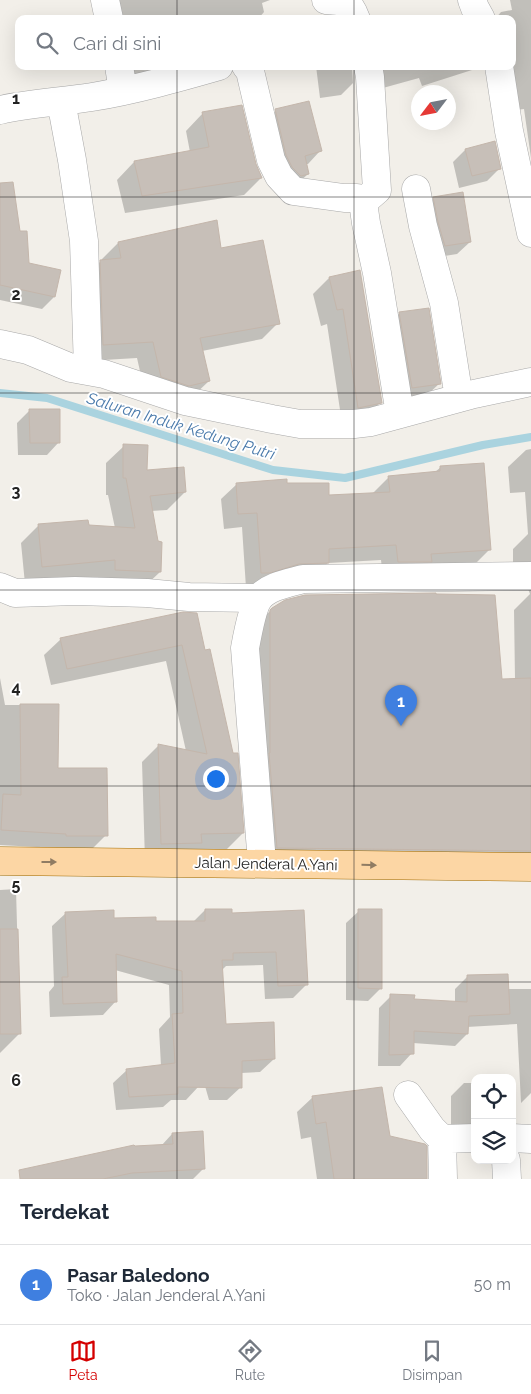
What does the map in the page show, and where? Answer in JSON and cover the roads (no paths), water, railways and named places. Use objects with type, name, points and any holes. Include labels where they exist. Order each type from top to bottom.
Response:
[{"type":"main road","name":"Jalan Jenderal A.Yani","points":[[0,861],[531,867]]},
{"type":"street","points":[[106,0],[108,15]]},
{"type":"street","points":[[326,0],[345,1],[349,4],[354,15]]},
{"type":"street","points":[[472,0],[478,15]]},
{"type":"street","points":[[0,110],[24,105],[90,97],[121,79],[145,87],[205,70]]},
{"type":"street","points":[[249,70],[271,160],[279,176],[293,190],[344,198],[357,198],[363,202],[377,273],[400,414]]},
{"type":"street","points":[[363,202],[377,190],[369,70]]},
{"type":"street","points":[[500,70],[509,131],[531,233]]},
{"type":"street","points":[[61,100],[84,241],[88,370]]},
{"type":"street","points":[[416,189],[423,226],[444,303],[459,398]]},
{"type":"street","points":[[0,344],[28,350],[71,368],[104,374],[186,400],[300,424],[354,424],[371,422],[459,398],[531,382]]},
{"type":"street","points":[[262,863],[245,648],[258,598],[270,589],[303,579],[531,576]]},
{"type":"street","points":[[0,587],[14,593],[75,590],[189,597],[258,598]]},
{"type":"street","points":[[408,1095],[442,1139],[443,1179]]},
{"type":"street","points":[[442,1139],[471,1138]]},
{"type":"street","points":[[516,1138],[531,1139]]},
{"type":"street","points":[[506,1164],[507,1179]]},
{"type":"waterway","name":"Saluran Induk Kedung Putri","points":[[0,393],[47,398],[273,470],[345,478],[483,445],[531,437]]},
{"type":"place","name":"Pasar Baledono","points":[[401,726]]}]
